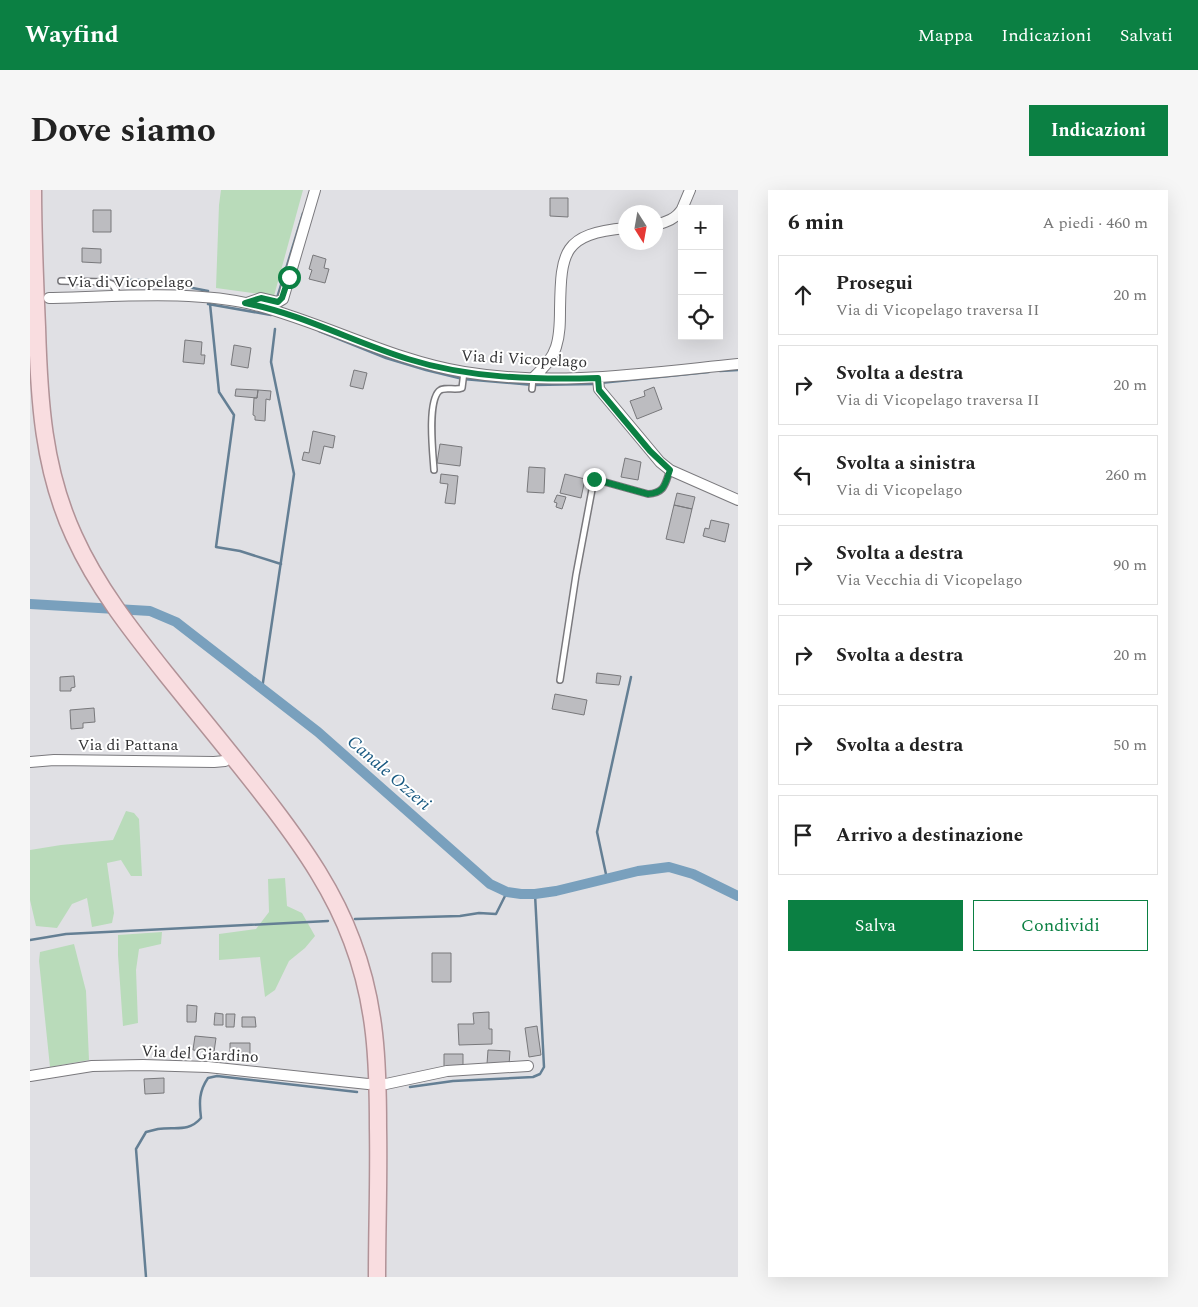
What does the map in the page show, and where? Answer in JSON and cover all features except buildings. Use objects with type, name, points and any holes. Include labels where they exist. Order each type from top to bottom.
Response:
[{"type":"main road","points":[[33,190],[41,415],[51,468],[74,537],[108,599],[300,844],[326,883],[352,940],[365,984],[377,1049],[377,1277]]},
{"type":"street","points":[[245,303],[261,298],[278,302],[282,298],[315,190]]},
{"type":"street","points":[[684,205],[690,190]]},
{"type":"street","points":[[663,223],[678,213]]},
{"type":"street","points":[[533,380],[551,358],[556,347],[560,328],[562,272],[566,254],[579,239],[592,233],[618,229]]},
{"type":"street","name":"Via di Vicopelago","points":[[49,298],[208,297],[245,303],[321,325],[377,349],[410,360],[464,374],[533,380],[598,382],[738,364]]},
{"type":"street","points":[[598,382],[650,451],[670,470],[738,500]]},
{"type":"street","name":"Via di Pattana","points":[[30,762],[54,760],[225,761]]},
{"type":"street","name":"Via del Giardino","points":[[30,1076],[92,1066],[143,1065],[208,1067],[368,1084]]},
{"type":"street","points":[[386,1084],[447,1071],[528,1066]]},
{"type":"lane","points":[[61,281],[107,282],[112,284],[116,290],[115,297]]},
{"type":"lane","points":[[434,470],[431,433],[435,399],[439,391],[462,388],[464,374]]},
{"type":"lane","points":[[532,389],[533,380]]},
{"type":"lane","points":[[560,680],[576,575],[594,479],[654,494],[664,488],[670,470]]},
{"type":"green space","points":[[221,190],[303,190],[274,296],[216,288]]},
{"type":"green space","points":[[126,811],[134,813],[139,819],[142,876],[131,876],[121,860],[107,863],[114,913],[112,923],[92,927],[87,898],[72,904],[57,928],[36,926],[30,900],[30,850],[113,840]]},
{"type":"green space","points":[[285,878],[287,906],[302,913],[315,936],[305,948],[289,961],[275,990],[265,997],[260,957],[219,960],[219,934],[256,929],[269,912],[268,879]]},
{"type":"green space","points":[[162,932],[161,944],[139,949],[136,970],[138,1023],[123,1026],[118,935]]},
{"type":"green space","points":[[74,944],[86,991],[89,1060],[50,1067],[39,961],[40,952]]},
{"type":"waterway","points":[[277,298],[303,213]]},
{"type":"waterway","points":[[125,280],[152,280],[208,291]]},
{"type":"waterway","points":[[208,304],[271,315]]},
{"type":"waterway","points":[[210,304],[219,392],[234,415],[216,547],[240,551],[281,564]]},
{"type":"waterway","points":[[262,689],[294,474],[271,362],[275,329]]},
{"type":"waterway","points":[[319,331],[386,358],[463,379],[533,385],[595,384]]},
{"type":"waterway","points":[[720,371],[738,370]]},
{"type":"waterway","points":[[600,383],[709,372]]},
{"type":"waterway","name":"Canale Ozzeri","points":[[30,604],[150,611],[176,622],[318,732],[490,884],[507,892],[535,894],[556,891],[638,871],[669,867],[693,874],[738,896]]},
{"type":"waterway","points":[[607,879],[597,832],[631,677]]},
{"type":"waterway","points":[[355,919],[460,916],[479,913],[496,914],[507,892]]},
{"type":"waterway","points":[[410,1087],[453,1081],[533,1077],[540,1074],[544,1067],[535,894]]},
{"type":"waterway","points":[[30,940],[66,934],[328,921]]},
{"type":"waterway","points":[[146,1277],[136,1149],[146,1132],[164,1128],[181,1128],[196,1123],[201,1118],[200,1102],[203,1087],[208,1078],[217,1076],[357,1092]]},
{"type":"route","points":[[289,277],[282,298],[278,302],[261,298],[245,303],[321,325],[377,349],[443,368],[464,372],[533,378],[598,378],[599,390],[650,451],[670,470],[664,488],[654,494],[594,479]]}]
